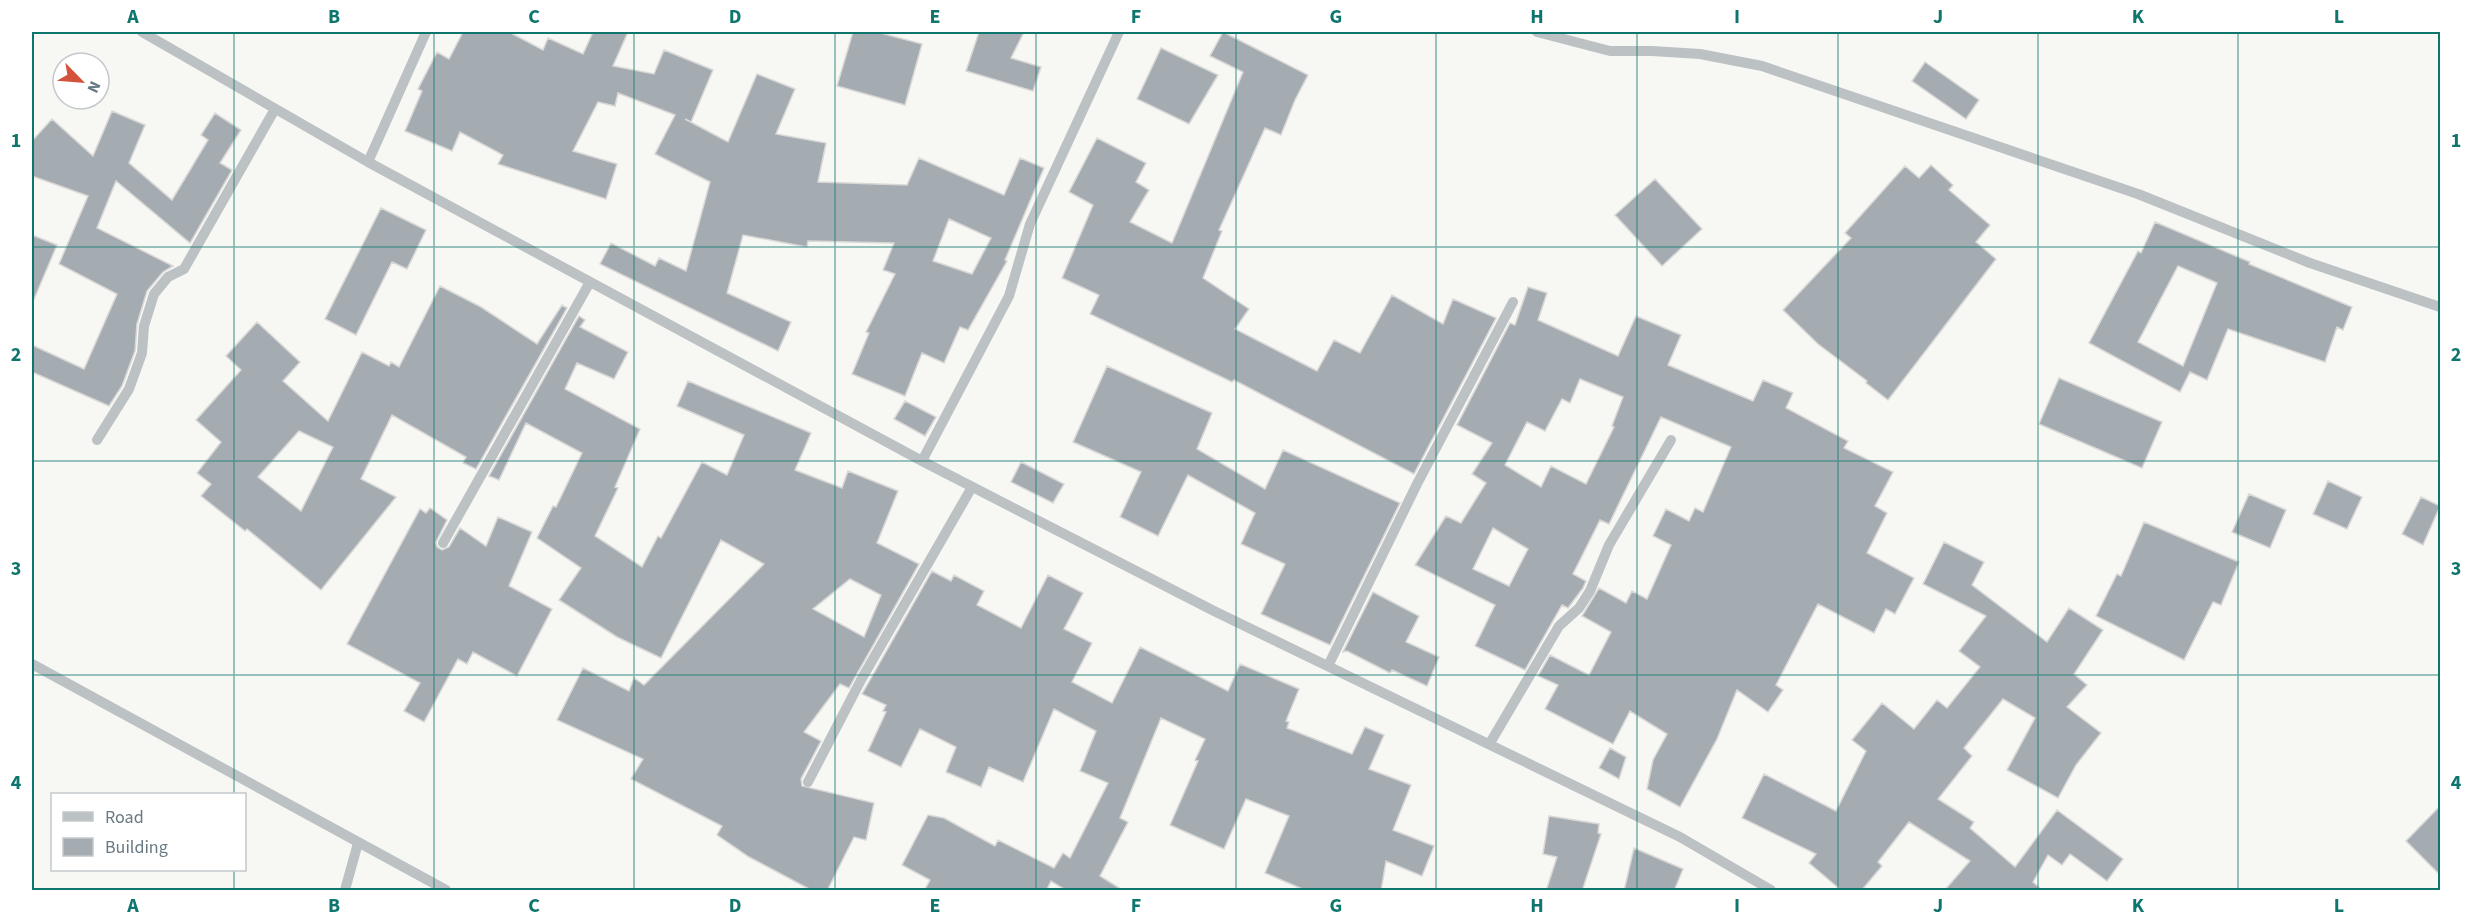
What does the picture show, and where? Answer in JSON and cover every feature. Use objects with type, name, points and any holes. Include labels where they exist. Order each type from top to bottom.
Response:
[{"type":"street","points":[[142,32],[368,162],[922,461],[1214,611],[1680,837],[1771,891]]},
{"type":"street","points":[[368,162],[426,32]]},
{"type":"street","points":[[922,461],[1009,296],[1030,224],[1119,32]]},
{"type":"street","points":[[1537,32],[1610,51],[1700,54],[1762,66],[2138,194],[2310,263],[2440,307]]},
{"type":"street","points":[[97,440],[129,389],[142,353],[144,326],[154,294],[168,277],[184,268],[275,109]]},
{"type":"street","points":[[443,543],[590,282]]},
{"type":"street","points":[[1328,666],[1417,484],[1513,302]]},
{"type":"street","points":[[1490,743],[1559,626],[1579,608],[1590,591],[1610,545],[1671,440]]},
{"type":"street","points":[[808,782],[861,680],[972,487]]},
{"type":"street","points":[[32,664],[446,891]]},
{"type":"street","points":[[345,891],[358,843]]},
{"type":"building","points":[[463,32],[509,32],[543,50],[548,38],[583,54],[593,32],[628,32],[613,66],[654,74],[664,50],[713,70],[691,122],[685,119],[728,142],[757,74],[795,89],[776,134],[826,143],[818,182],[907,185],[919,158],[1004,195],[1020,158],[1044,168],[1005,260],[1007,261],[968,330],[960,327],[944,363],[922,353],[905,396],[852,374],[869,333],[866,332],[895,274],[883,270],[894,243],[808,241],[807,247],[743,235],[727,293],[791,322],[778,351],[600,264],[611,243],[655,266],[659,258],[686,271],[710,182],[655,154],[675,115],[618,93],[615,106],[598,102],[573,151],[617,164],[606,199],[498,164],[503,155],[460,132],[452,151],[405,131],[422,91],[418,89],[437,52],[449,59]],"holes":[[[949,219],[991,238],[972,274],[933,261]]]},
{"type":"building","points":[[853,32],[877,32],[922,44],[905,105],[837,86]]},
{"type":"building","points":[[979,32],[1024,32],[1011,58],[1041,67],[1033,91],[966,71]]},
{"type":"building","points":[[1223,32],[1308,75],[1281,135],[1265,128],[1219,230],[1222,231],[1203,278],[1249,309],[1235,329],[1317,371],[1334,340],[1360,353],[1392,295],[1443,324],[1453,299],[1496,318],[1414,474],[1234,380],[1232,382],[1090,314],[1099,295],[1062,278],[1093,205],[1069,192],[1097,138],[1146,163],[1136,182],[1149,190],[1130,222],[1172,243],[1243,72],[1210,56]]},
{"type":"building","points":[[1161,48],[1218,75],[1189,124],[1137,99]]},
{"type":"building","points":[[1925,62],[1979,100],[1966,119],[1912,81]]},
{"type":"building","points":[[112,111],[145,125],[129,163],[172,200],[208,140],[201,135],[215,113],[241,130],[220,163],[232,170],[190,243],[116,181],[97,228],[173,266],[163,272],[147,291],[137,324],[135,351],[122,386],[109,406],[32,372],[32,345],[84,369],[117,294],[59,264],[88,196],[32,176],[32,141],[52,119],[93,156]]},
{"type":"building","points":[[1931,165],[1953,185],[1949,190],[1990,225],[1976,242],[1996,259],[1888,400],[1818,344],[1783,310],[1851,238],[1845,233],[1905,166],[1919,178]]},
{"type":"building","points":[[1655,179],[1702,229],[1662,266],[1615,215]]},
{"type":"building","points":[[381,208],[426,230],[407,269],[392,262],[356,335],[325,319]]},
{"type":"building","points":[[2155,222],[2352,307],[2343,330],[2337,327],[2325,362],[2228,329],[2207,380],[2190,372],[2180,392],[2089,343],[2138,251],[2141,253]],"holes":[[[2178,266],[2217,283],[2183,366],[2138,342]]]},
{"type":"building","points":[[32,235],[57,245],[32,304]]},
{"type":"building","points":[[440,286],[481,307],[537,344],[562,305],[567,308],[476,469],[463,463],[466,457],[392,415],[361,479],[396,497],[321,590],[247,529],[245,531],[201,496],[211,484],[197,473],[221,442],[196,420],[241,370],[226,356],[257,322],[300,362],[283,381],[328,421],[362,352],[389,366],[391,362],[399,367]],"holes":[[[299,431],[333,447],[301,511],[258,477]]]},
{"type":"building","points":[[1528,287],[1547,293],[1538,320],[1618,356],[1636,316],[1681,335],[1668,365],[1753,401],[1763,380],[1793,393],[1786,408],[1848,441],[1844,448],[1893,472],[1875,506],[1887,513],[1867,553],[1914,578],[1895,614],[1886,609],[1874,633],[1818,604],[1776,685],[1783,690],[1768,712],[1737,690],[1717,739],[1680,807],[1647,789],[1653,760],[1667,734],[1630,711],[1613,744],[1545,709],[1558,685],[1538,676],[1550,655],[1589,675],[1611,632],[1582,616],[1599,588],[1626,603],[1632,591],[1647,599],[1671,545],[1653,536],[1666,509],[1689,521],[1695,508],[1703,512],[1731,447],[1661,417],[1609,524],[1600,520],[1573,574],[1586,581],[1583,588],[1568,608],[1562,605],[1525,670],[1475,646],[1495,605],[1415,565],[1446,516],[1461,523],[1486,483],[1472,474],[1492,443],[1457,425],[1510,323],[1515,325]],"holes":[[[1580,379],[1623,397],[1612,426],[1614,427],[1586,484],[1551,466],[1541,487],[1505,465],[1527,422],[1545,431],[1562,399],[1570,403]],[[1493,528],[1528,549],[1509,586],[1473,569]]]},
{"type":"building","points":[[579,316],[585,320],[580,327],[628,352],[614,379],[577,363],[565,389],[640,429],[615,487],[618,488],[595,536],[642,567],[658,536],[661,538],[702,462],[727,475],[744,435],[677,406],[688,381],[811,433],[795,470],[842,488],[848,471],[898,491],[877,543],[919,564],[849,688],[840,684],[804,732],[821,741],[801,779],[802,786],[874,803],[866,840],[854,837],[827,891],[813,891],[749,857],[717,835],[722,826],[631,779],[643,759],[557,720],[583,668],[629,691],[634,678],[644,685],[764,564],[721,540],[661,658],[617,637],[559,600],[581,568],[537,538],[553,506],[556,507],[582,453],[526,423],[499,480],[489,476]],"holes":[[[850,579],[881,595],[864,637],[813,609]]]},
{"type":"building","points":[[1107,366],[1212,413],[1197,449],[1265,489],[1283,450],[1400,503],[1330,645],[1261,614],[1285,564],[1241,544],[1255,513],[1188,475],[1158,536],[1120,517],[1141,472],[1073,442]]},
{"type":"building","points":[[2059,378],[2162,422],[2142,468],[2039,424]]},
{"type":"building","points":[[905,401],[936,417],[925,436],[894,419]]},
{"type":"building","points":[[1021,462],[1064,484],[1053,503],[1011,482]]},
{"type":"building","points":[[2328,481],[2362,497],[2347,529],[2313,514]]},
{"type":"building","points":[[2249,494],[2286,510],[2270,548],[2232,532]]},
{"type":"building","points":[[2421,497],[2440,506],[2423,545],[2402,534]]},
{"type":"building","points":[[430,508],[447,520],[436,542],[437,547],[442,550],[449,547],[460,528],[486,546],[498,517],[532,532],[509,586],[552,609],[517,676],[473,652],[467,664],[458,659],[424,722],[404,711],[420,683],[347,644],[420,509],[426,513]]},
{"type":"building","points":[[2144,522],[2239,562],[2221,605],[2213,602],[2184,660],[2096,616],[2117,574],[2121,576]]},
{"type":"building","points":[[1944,542],[1984,562],[1972,585],[2047,642],[2069,608],[2103,630],[2074,674],[2087,685],[2067,707],[2101,733],[2076,765],[2058,798],[2007,770],[2035,718],[2003,699],[1964,748],[1972,756],[1938,799],[1974,822],[1970,828],[2015,867],[2057,810],[2123,859],[2107,881],[2070,854],[2062,865],[2048,855],[2033,882],[2043,891],[1944,891],[1970,861],[1909,822],[1878,862],[1882,866],[1861,891],[1842,891],[1809,863],[1816,854],[1742,818],[1764,774],[1836,811],[1866,751],[1852,740],[1882,703],[1914,729],[1937,700],[1947,708],[1980,667],[1959,651],[1986,616],[1923,584]]},
{"type":"building","points":[[932,571],[951,581],[954,575],[984,591],[977,605],[1021,628],[1048,575],[1083,593],[1064,629],[1092,643],[1072,682],[1112,703],[1140,647],[1228,691],[1240,664],[1299,689],[1286,721],[1289,722],[1287,728],[1352,754],[1365,727],[1384,735],[1369,769],[1411,785],[1393,830],[1434,846],[1422,876],[1386,861],[1381,891],[1307,891],[1265,873],[1289,816],[1246,799],[1224,849],[1170,825],[1198,761],[1195,760],[1205,739],[1161,718],[1120,818],[1128,822],[1100,876],[1124,891],[1067,891],[1051,881],[1046,891],[924,891],[930,880],[902,865],[928,815],[944,818],[995,846],[998,840],[1054,868],[1063,853],[1070,858],[1108,783],[1080,771],[1096,731],[1054,709],[1023,782],[989,767],[981,787],[946,772],[956,747],[920,729],[901,767],[868,751],[886,712],[883,711],[886,705],[862,694]]},
{"type":"building","points":[[1373,592],[1419,616],[1406,642],[1439,657],[1427,686],[1392,670],[1390,673],[1347,651],[1343,652]]},
{"type":"building","points":[[1610,748],[1626,757],[1619,779],[1599,768]]},
{"type":"building","points":[[2440,806],[2440,875],[2406,841]]},
{"type":"building","points":[[1549,816],[1599,824],[1598,833],[1601,834],[1582,891],[1546,891],[1557,857],[1543,854]]},
{"type":"building","points":[[1634,848],[1683,869],[1674,891],[1624,891]]}]
